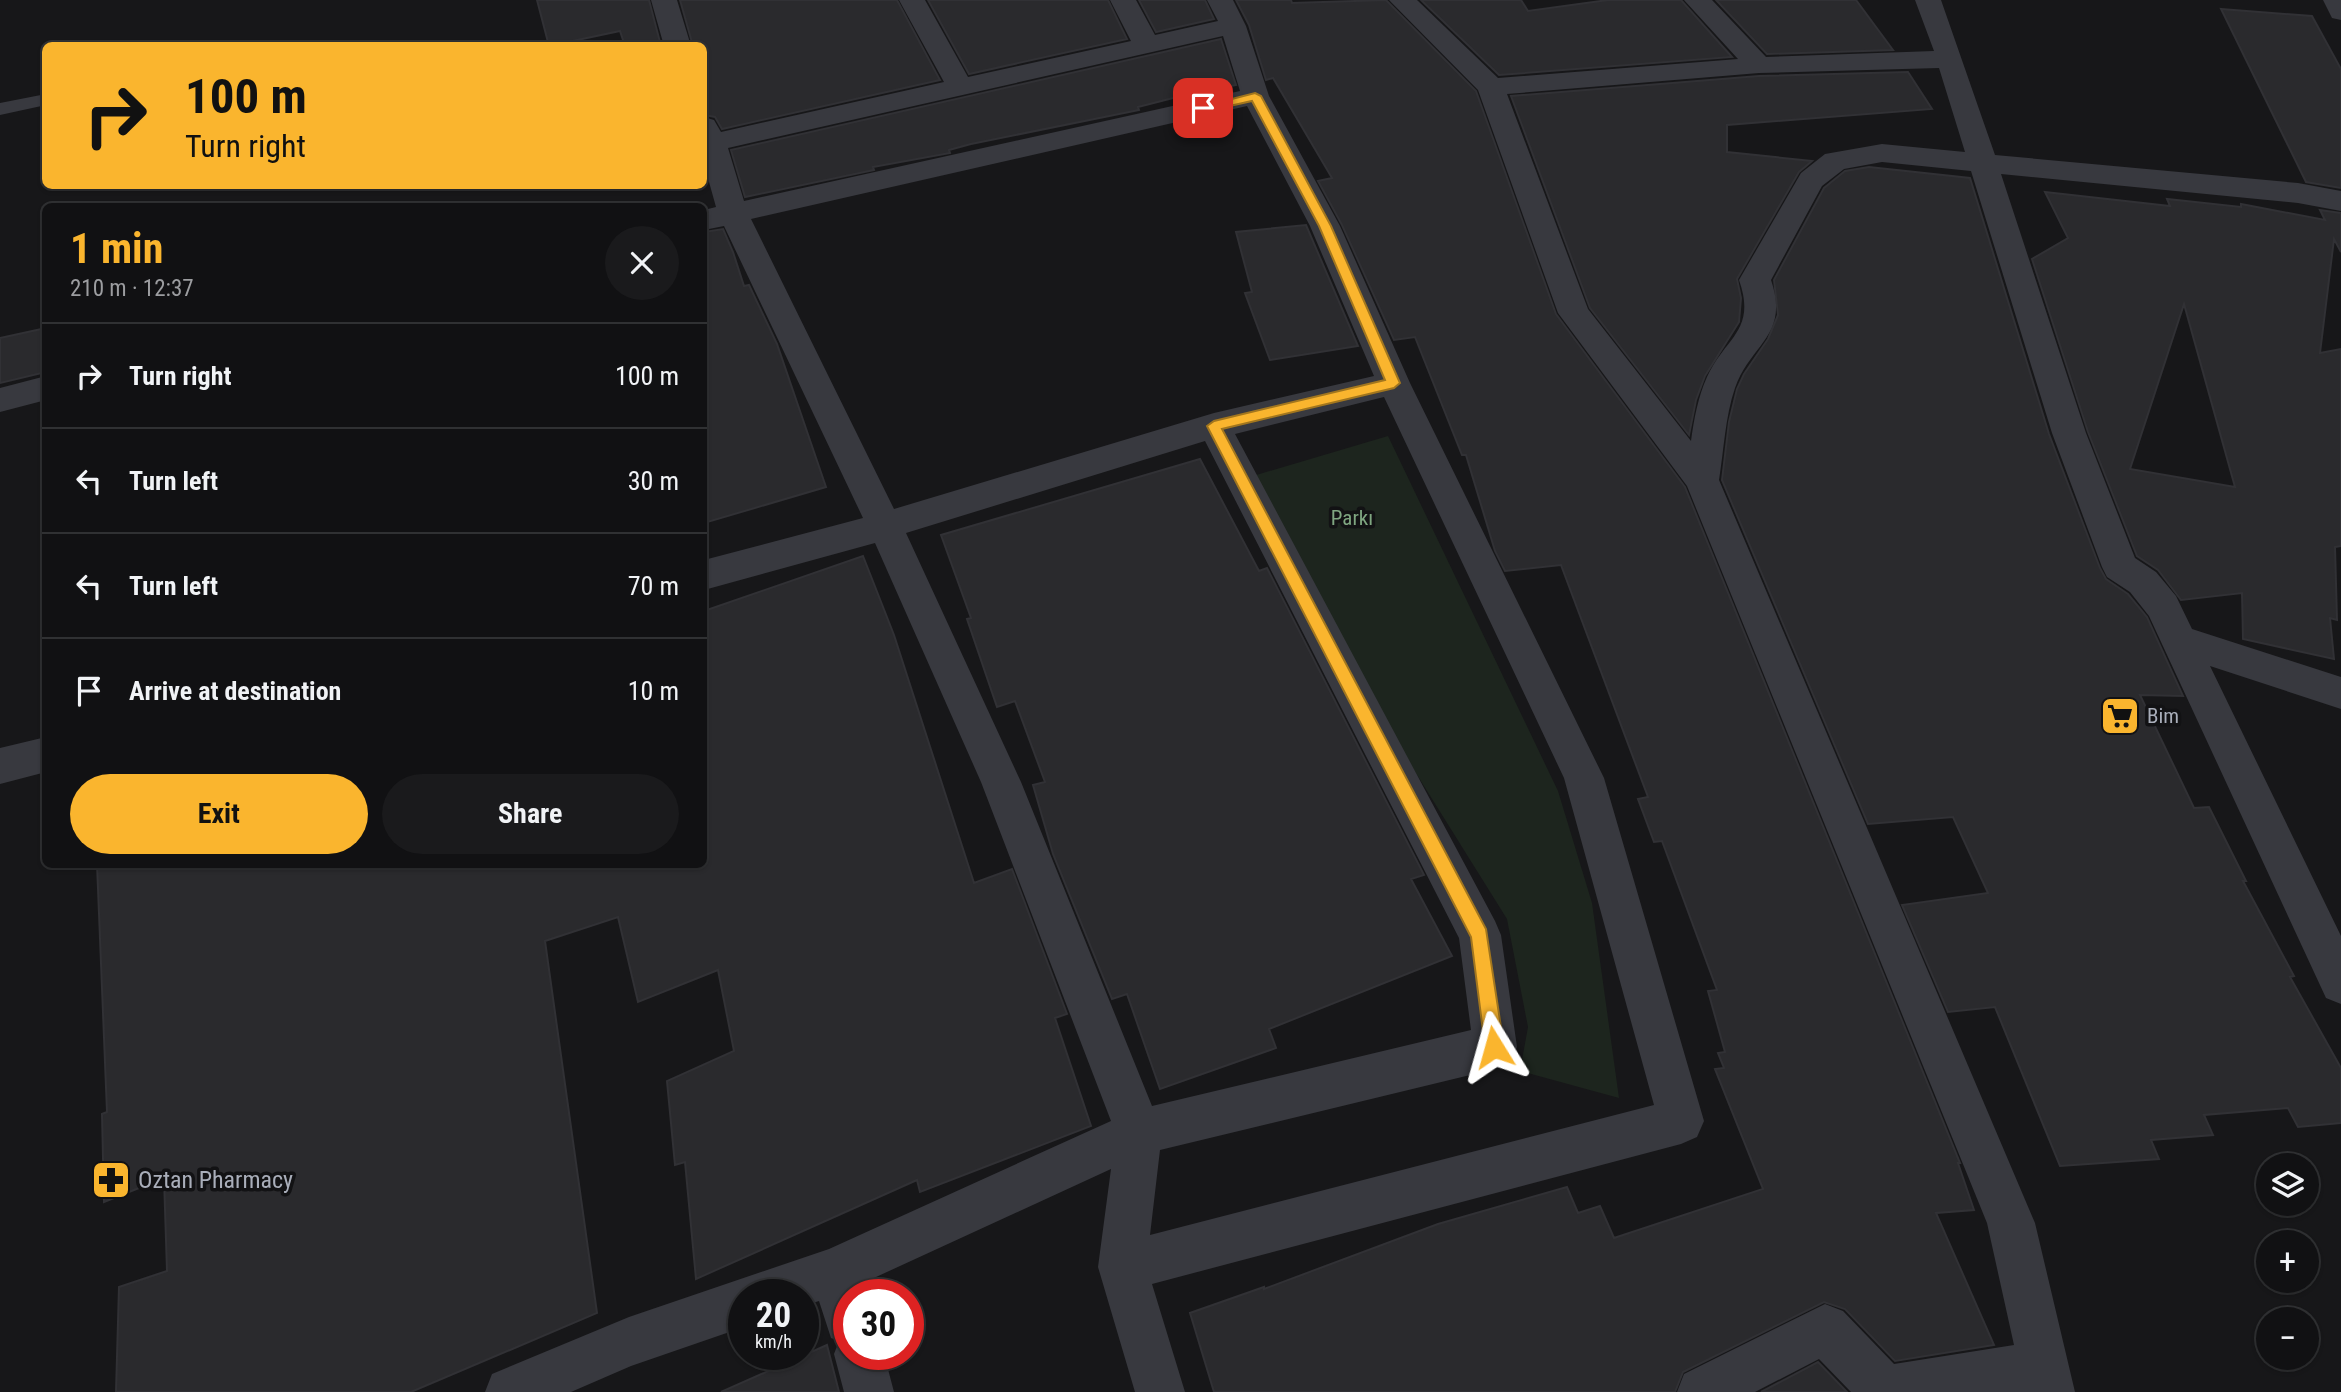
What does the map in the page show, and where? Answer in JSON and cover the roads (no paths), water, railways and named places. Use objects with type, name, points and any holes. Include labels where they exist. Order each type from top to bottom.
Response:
[{"type":"street","points":[[664,0],[676,42]]},
{"type":"street","points":[[912,0],[961,88]]},
{"type":"street","points":[[1123,0],[1147,46]]},
{"type":"street","points":[[1402,0],[1491,87],[1574,313],[1702,480],[2011,1223],[2047,1378],[1885,1391],[1825,1329],[1702,1392]]},
{"type":"street","points":[[1697,0],[1759,65]]},
{"type":"street","points":[[1928,0],[1950,59],[2069,433],[2120,567],[2143,582],[2163,607],[2341,983]]},
{"type":"street","points":[[2336,0],[2341,12]]},
{"type":"street","points":[[1122,1267],[1681,1121],[1584,778],[1394,383],[1325,226],[1255,96],[1226,13],[1147,46],[961,88],[708,134],[718,216],[885,526],[1001,782],[1139,1132],[1122,1267],[1160,1392]]},
{"type":"street","points":[[1491,87],[1759,65],[1950,59]]},
{"type":"street","points":[[718,216],[1255,96]]},
{"type":"street","points":[[1702,480],[1718,387],[1759,323],[1762,296],[1755,280],[1811,180],[1835,160],[1882,153],[2298,193],[2341,201]]},
{"type":"street","points":[[707,574],[885,526],[1214,426],[1394,383]]},
{"type":"street","points":[[0,400],[42,389]]},
{"type":"street","points":[[812,1279],[835,1271],[1139,1132],[1494,1047],[1480,935],[1214,426]]},
{"type":"street","points":[[2178,640],[2341,693]]},
{"type":"street","points":[[0,766],[42,755]]},
{"type":"street","points":[[835,1271],[837,1279]]},
{"type":"street","points":[[510,1392],[629,1342],[728,1308]]},
{"type":"street","points":[[863,1370],[869,1392]]},
{"type":"lane","points":[[0,109],[42,100]]},
{"type":"place","name":"Bim","points":[[2120,716]]},
{"type":"place","name":"Oztan Pharmacy","points":[[111,1180]]},
{"type":"park label","name":"Parkı","points":[[1352,518]]}]
